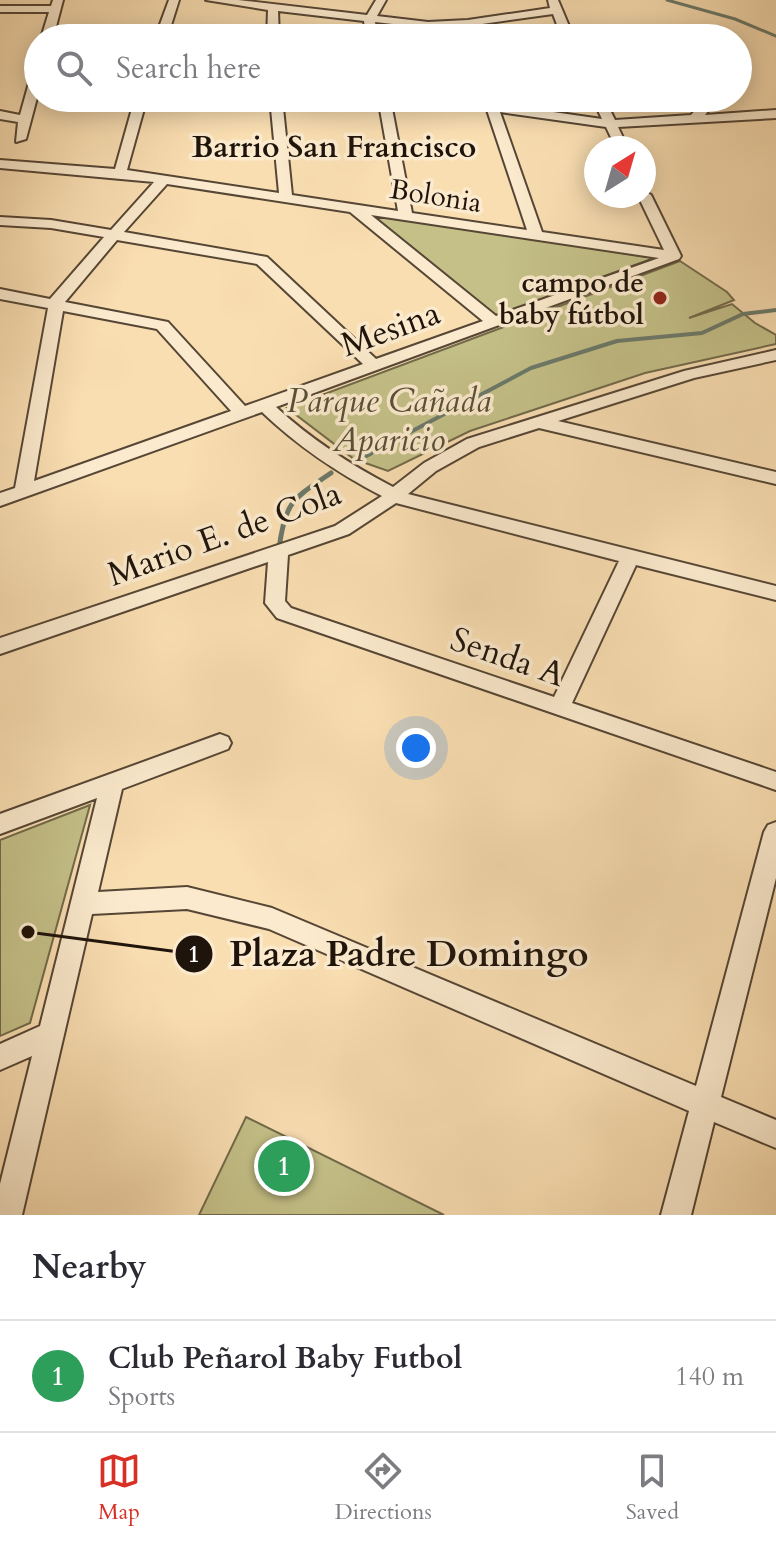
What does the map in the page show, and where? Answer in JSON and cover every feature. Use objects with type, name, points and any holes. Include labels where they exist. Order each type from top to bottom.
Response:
[{"type":"street","points":[[166,24],[174,0]]},
{"type":"street","points":[[211,0],[416,24]]},
{"type":"street","points":[[370,24],[381,0]]},
{"type":"street","points":[[0,9],[57,4],[51,24]]},
{"type":"street","points":[[448,24],[468,23],[555,5],[562,24]]},
{"type":"street","points":[[273,9],[273,24]]},
{"type":"street","points":[[20,139],[27,112]]},
{"type":"street","points":[[120,173],[137,112]]},
{"type":"street","points":[[277,112],[286,198]]},
{"type":"street","points":[[387,112],[406,216]]},
{"type":"street","points":[[493,112],[537,237]]},
{"type":"street","points":[[545,112],[611,124],[776,114]]},
{"type":"street","points":[[605,112],[616,136]]},
{"type":"street","points":[[694,120],[701,112]]},
{"type":"street","points":[[0,115],[25,119]]},
{"type":"street","name":"Bolonia","points":[[0,164],[120,173],[669,258]]},
{"type":"street","points":[[23,492],[58,297],[163,180]]},
{"type":"street","points":[[354,208],[494,322]]},
{"type":"street","points":[[649,208],[669,258]]},
{"type":"street","points":[[0,221],[51,224],[262,260],[373,365]]},
{"type":"street","name":"Mesina","points":[[0,500],[669,258]]},
{"type":"street","points":[[0,294],[144,320],[169,329],[243,414]]},
{"type":"street","name":"Mario E. de Cola","points":[[0,646],[342,530],[366,517],[430,467],[473,443],[690,374],[776,355]]},
{"type":"street","points":[[265,406],[298,437],[338,466],[392,495],[416,504],[776,593]]},
{"type":"street","points":[[536,422],[776,478]]},
{"type":"street","name":"Senda A","points":[[279,550],[274,596],[275,603],[284,613],[776,781]]},
{"type":"street","points":[[559,708],[630,558]]},
{"type":"street","points":[[0,824],[220,743]]},
{"type":"street","points":[[7,1215],[112,783]]},
{"type":"street","points":[[676,1215],[776,832]]},
{"type":"street","points":[[82,904],[187,898],[272,919],[776,1134]]},
{"type":"street","points":[[0,1057],[50,1035]]},
{"type":"green space","points":[[371,214],[654,258],[495,316]]},
{"type":"green space","name":"Parque Cañada Aparicio","points":[[680,261],[734,300],[689,318],[732,304],[776,335],[776,344],[645,373],[470,431],[388,471],[354,459],[287,408]]},
{"type":"green space","points":[[90,805],[30,1023],[0,1036],[0,840]]},
{"type":"green space","points":[[246,1117],[444,1215],[199,1215]]},
{"type":"waterway","points":[[667,0],[747,24]]},
{"type":"waterway","points":[[752,26],[776,36]]},
{"type":"waterway","points":[[367,455],[531,368],[617,341],[702,333],[743,314],[776,310]]},
{"type":"waterway","points":[[352,463],[371,453]]},
{"type":"waterway","points":[[279,549],[284,521],[293,503],[331,473]]},
{"type":"place","name":"campo de baby fútbol","points":[[660,298]]},
{"type":"place","name":"Plaza Padre Domingo","points":[[28,932]]},
{"type":"place","name":"Club Peñarol Baby Futbol","points":[[284,1166]]},
{"type":"district","name":"Barrio San Francisco","points":[[334,147]]}]
